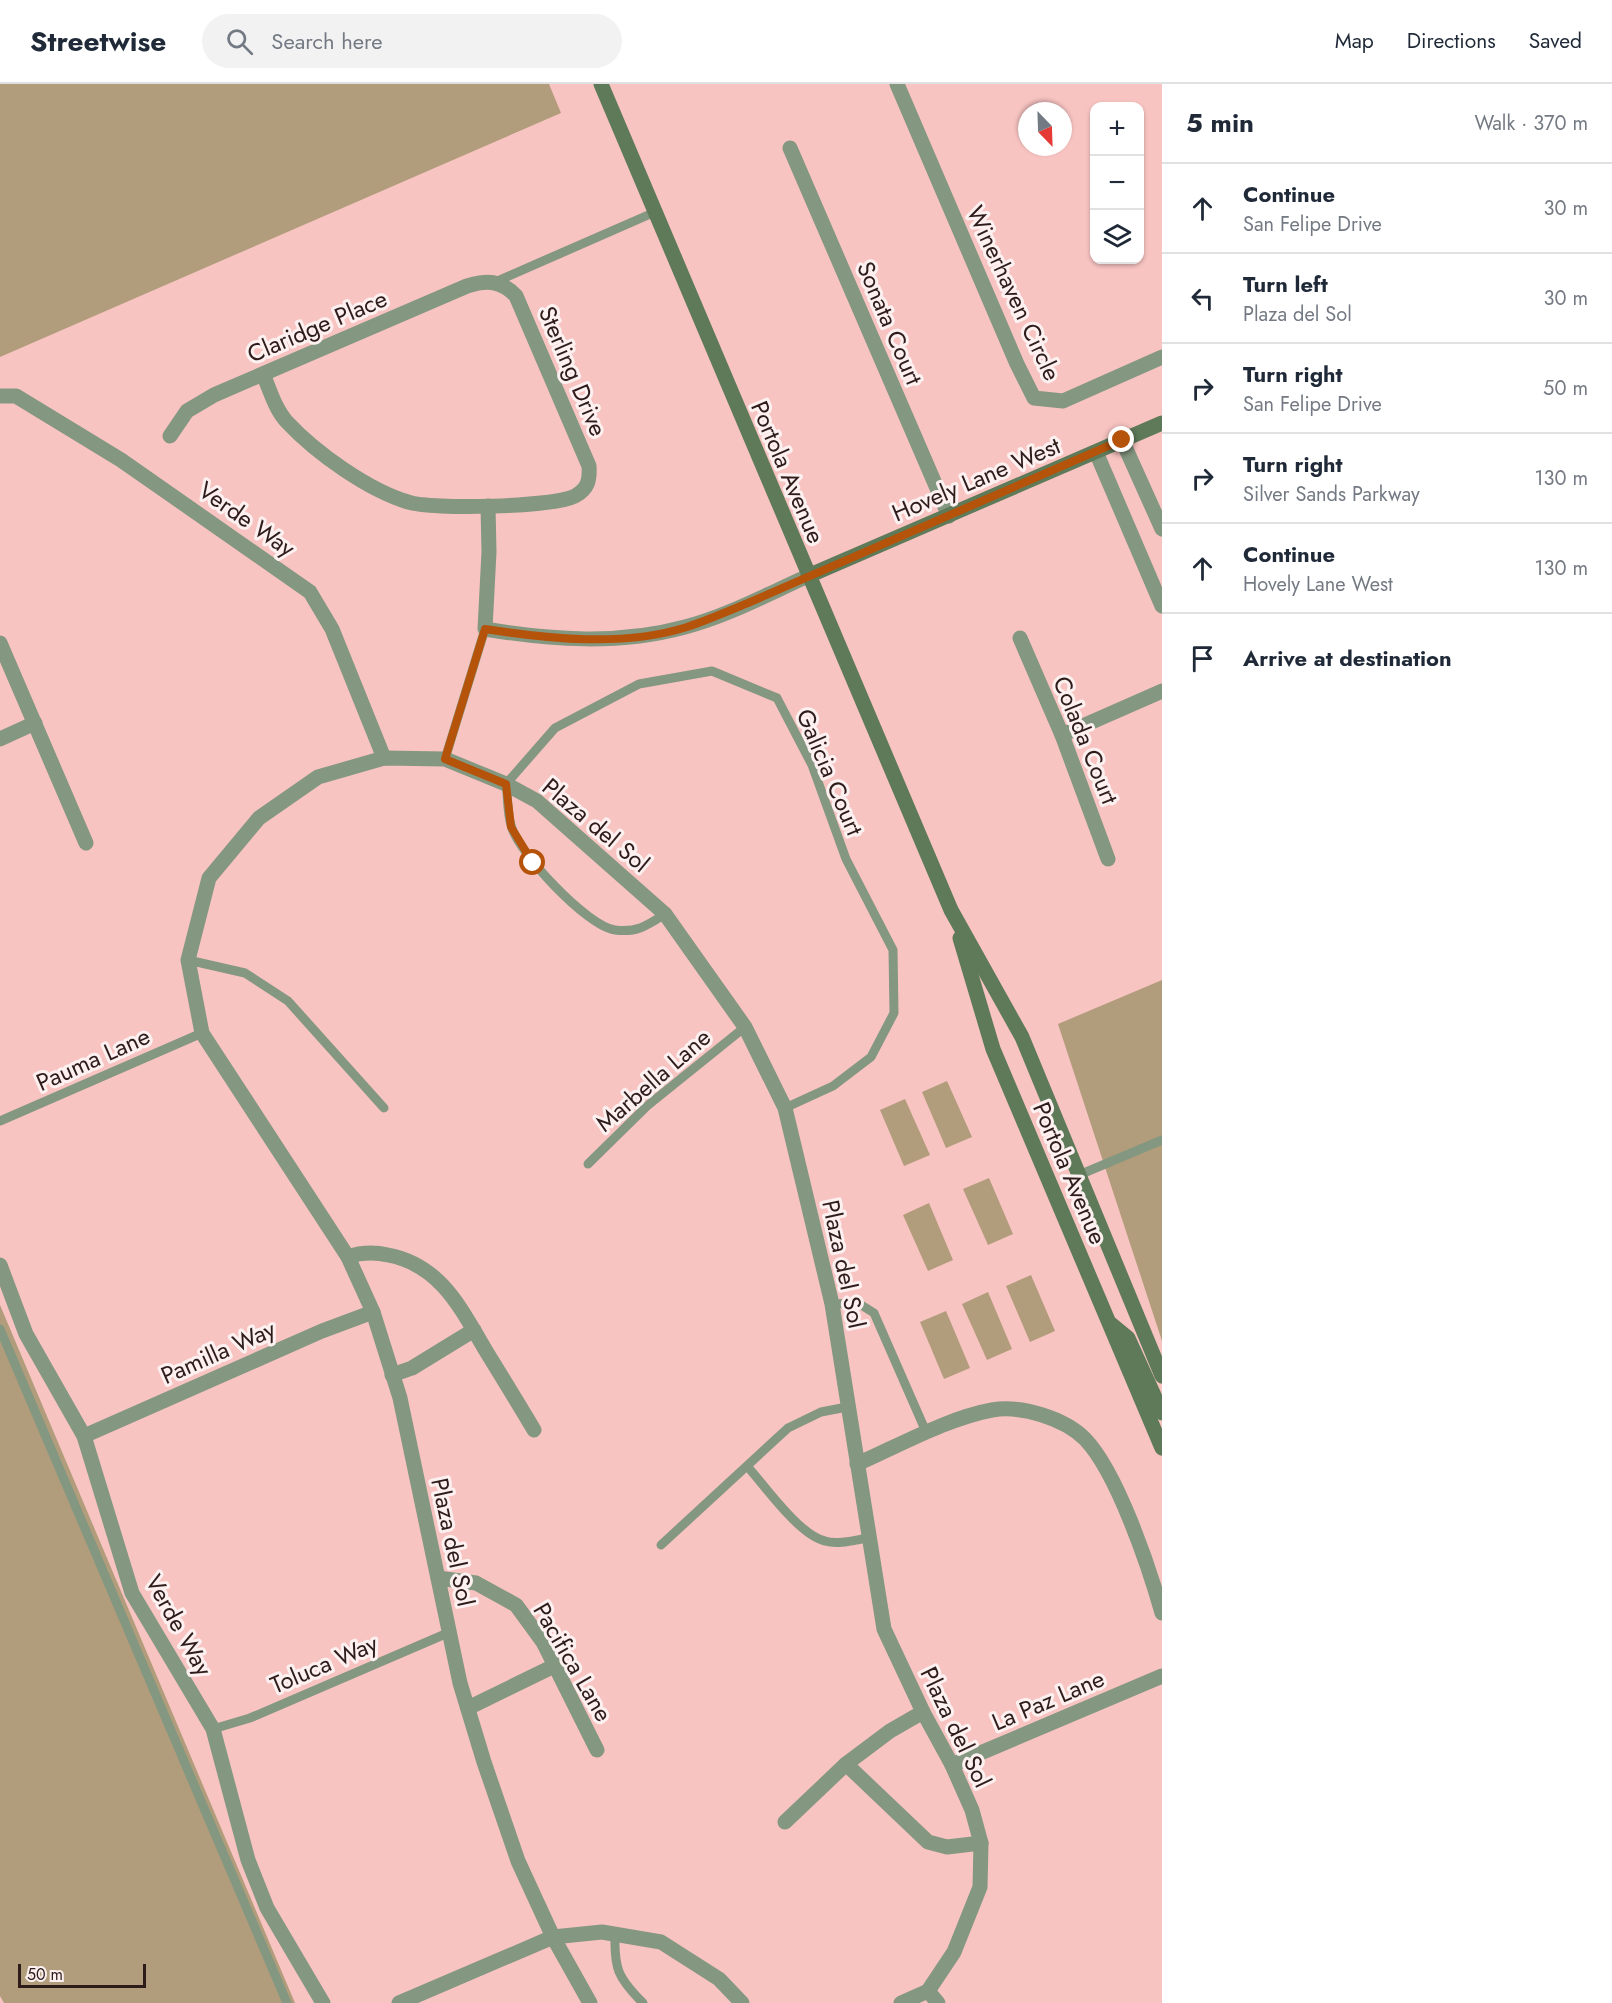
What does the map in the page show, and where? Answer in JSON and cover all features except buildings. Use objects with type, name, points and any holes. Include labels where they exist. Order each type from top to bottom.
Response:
[{"type":"main road","name":"Portola Avenue","points":[[601,84],[951,910],[1022,1037],[1162,1376]]},
{"type":"main road","name":"Hovely Lane West","points":[[808,576],[1162,423]]},
{"type":"main road","name":"Portola Avenue","points":[[951,910],[993,1049],[1162,1448]]},
{"type":"main road","points":[[1109,1322],[1128,1338],[1162,1413]]},
{"type":"street","name":"Winerhaven Circle","points":[[897,84],[1017,364],[1034,398],[1063,401],[1162,357]]},
{"type":"street","name":"Sonata Court","points":[[790,148],[949,516]]},
{"type":"street","name":"Claridge Place","points":[[170,436],[187,411],[214,395],[467,286],[481,282],[495,282]]},
{"type":"street","name":"Sterling Drive","points":[[488,506],[564,501],[585,489],[590,478],[589,466],[516,296],[508,287],[495,282]]},
{"type":"street","points":[[263,374],[275,405],[287,422],[336,464],[408,502],[437,508],[488,506],[489,552],[485,629],[542,638],[628,637],[686,627],[808,576]]},
{"type":"street","name":"Verde Way","points":[[0,396],[16,396],[121,460],[310,592],[332,629],[384,758]]},
{"type":"street","points":[[1122,440],[1162,529]]},
{"type":"street","points":[[1096,452],[1161,603]]},
{"type":"street","name":"Colada Court","points":[[1020,638],[1062,735],[1108,859]]},
{"type":"street","points":[[0,642],[86,843]]},
{"type":"street","points":[[1062,735],[1162,691]]},
{"type":"street","points":[[0,739],[35,723]]},
{"type":"street","name":"Plaza del Sol","points":[[590,2003],[553,1937],[518,1861],[468,1708],[392,1375],[373,1312],[348,1257],[202,1033],[188,960],[208,879],[259,818],[318,777],[384,758],[445,759],[506,784],[537,801],[665,914],[746,1027],[785,1108],[832,1304],[884,1629],[922,1712],[952,1765],[972,1810],[981,1843],[980,1887],[933,1997],[901,2003]]},
{"type":"street","points":[[348,1257],[360,1253],[377,1253],[413,1262],[429,1271],[451,1292],[534,1430]]},
{"type":"street","name":"Verde Way","points":[[0,1265],[26,1334],[84,1436],[132,1593],[213,1729],[256,1879],[267,1908],[323,2003]]},
{"type":"street","name":"Pamilla Way","points":[[84,1436],[322,1331],[373,1312]]},
{"type":"street","points":[[392,1375],[411,1368],[474,1330]]},
{"type":"street","points":[[857,1464],[963,1418],[995,1410],[1037,1413],[1084,1438],[1104,1463],[1151,1574],[1162,1613]]},
{"type":"street","name":"Pacifica Lane","points":[[438,1578],[476,1583],[516,1605],[543,1642],[597,1750]]},
{"type":"street","points":[[468,1708],[554,1666]]},
{"type":"street","name":"La Paz Lane","points":[[952,1765],[1162,1676]]},
{"type":"street","points":[[785,1822],[846,1764],[890,1731],[922,1712]]},
{"type":"street","points":[[846,1764],[928,1842],[947,1847],[981,1843]]},
{"type":"street","points":[[399,2003],[553,1937],[602,1932],[661,1942],[719,1979],[742,2003]]},
{"type":"lane","points":[[495,282],[655,213]]},
{"type":"lane","points":[[445,759],[485,629]]},
{"type":"lane","name":"Galicia Court","points":[[506,784],[555,728],[639,684],[712,671],[777,698],[812,765],[846,860],[893,950],[894,1013],[871,1057],[833,1086],[785,1108]]},
{"type":"lane","points":[[506,784],[511,827],[516,836],[533,863],[556,888],[588,916],[613,930],[641,930],[665,914]]},
{"type":"lane","points":[[188,960],[245,973],[288,1000],[384,1108]]},
{"type":"lane","name":"Marbella Lane","points":[[588,1164],[647,1106],[746,1027]]},
{"type":"lane","name":"Pauma Lane","points":[[0,1121],[202,1033]]},
{"type":"lane","points":[[1079,1175],[1162,1140]]},
{"type":"lane","points":[[832,1304],[858,1303],[874,1313],[927,1434]]},
{"type":"lane","points":[[0,1329],[287,2003]]},
{"type":"lane","points":[[662,1545],[800,1420],[820,1412],[847,1407]]},
{"type":"lane","points":[[747,1466],[800,1525],[818,1538],[836,1542],[868,1538]]},
{"type":"lane","name":"Toluca Way","points":[[213,1729],[250,1718],[450,1632]]},
{"type":"lane","points":[[615,1934],[615,1964],[619,1975],[643,2003]]},
{"type":"shaded area","points":[[0,84],[549,84],[561,113],[0,357]]},
{"type":"shaded area","points":[[1162,980],[1162,1341],[1058,1024]]},
{"type":"shaded area","points":[[947,1081],[972,1137],[946,1148],[922,1092]]},
{"type":"shaded area","points":[[905,1099],[930,1155],[904,1166],[880,1110]]},
{"type":"shaded area","points":[[989,1178],[1013,1234],[988,1245],[963,1189]]},
{"type":"shaded area","points":[[929,1203],[953,1260],[928,1271],[903,1215]]},
{"type":"shaded area","points":[[1031,1275],[1055,1331],[1030,1342],[1006,1286]]},
{"type":"shaded area","points":[[988,1292],[1012,1349],[987,1360],[962,1304]]},
{"type":"shaded area","points":[[0,1305],[295,2003],[4,2003],[0,1996]]},
{"type":"shaded area","points":[[946,1311],[970,1368],[944,1379],[920,1322]]},
{"type":"route","points":[[533,863],[511,827],[506,784],[445,759],[485,629],[542,638],[617,639],[686,627],[748,603],[1122,440]]}]
